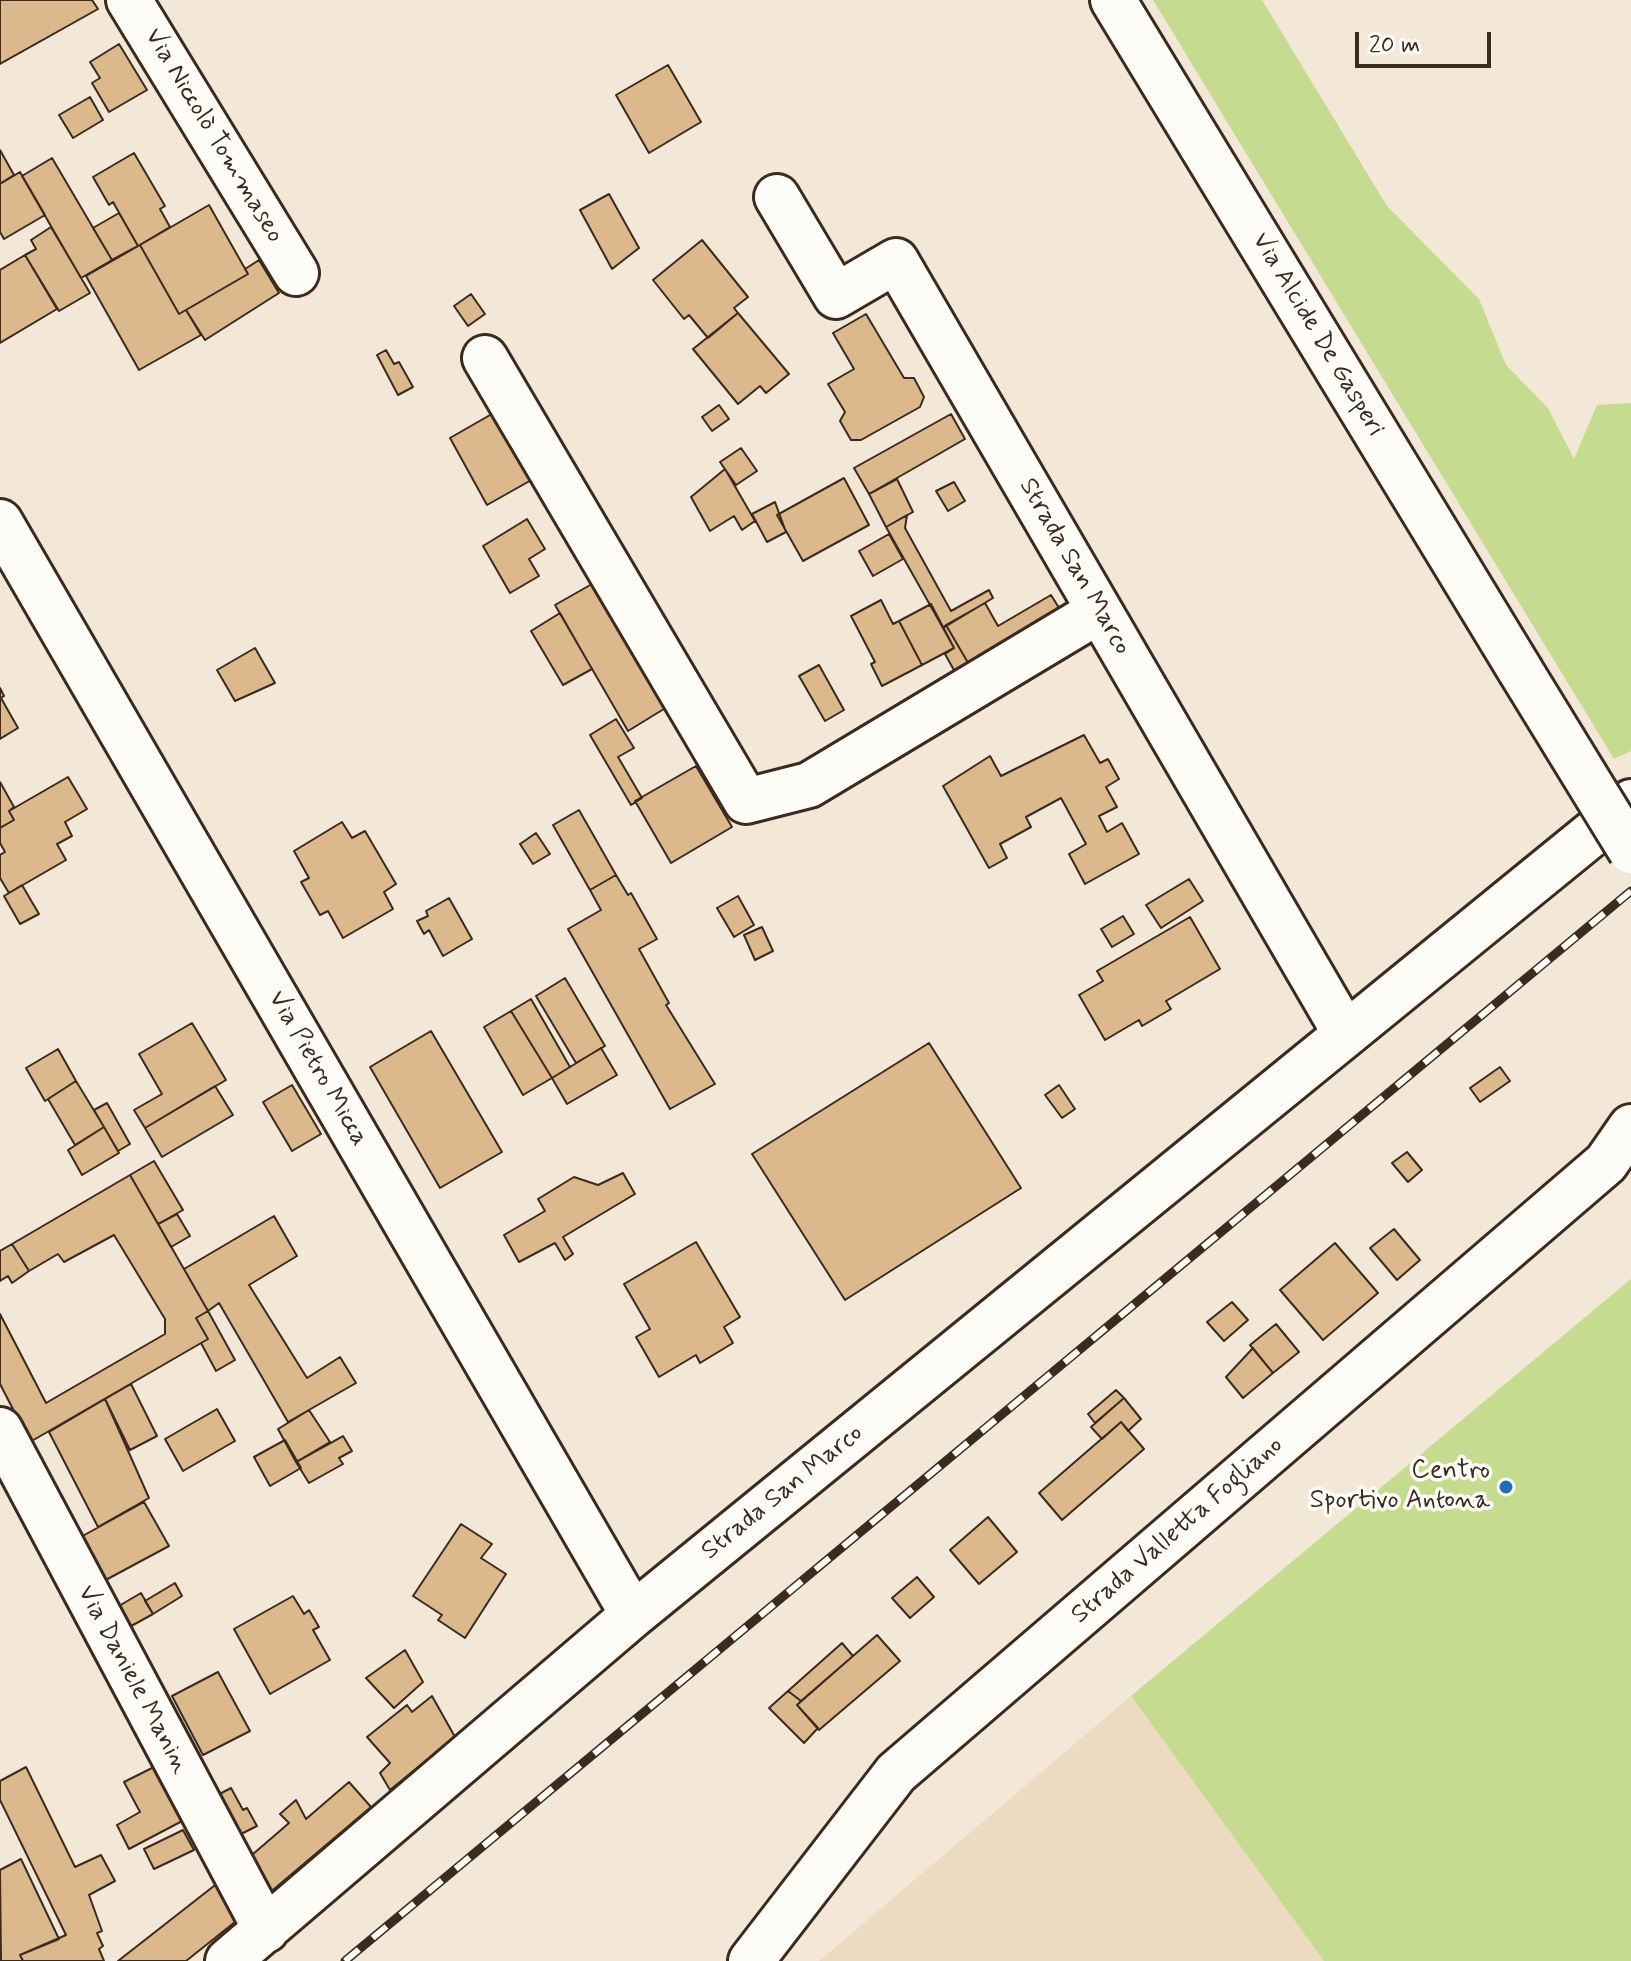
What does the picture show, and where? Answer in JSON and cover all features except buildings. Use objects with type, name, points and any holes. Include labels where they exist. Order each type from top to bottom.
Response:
[{"type":"street","name":"Via Niccolò Tommaseo","points":[[129,0],[296,273]]},
{"type":"street","name":"Via Alcide De Gasperi","points":[[1113,0],[1631,851]]},
{"type":"street","name":"Strada San Marco","points":[[777,197],[836,296],[896,261],[1345,1033]]},
{"type":"street","points":[[485,358],[746,801],[809,785],[1099,611]]},
{"type":"street","name":"Via Pietro Micca","points":[[0,522],[633,1615]]},
{"type":"street","name":"Strada San Marco","points":[[228,1961],[633,1615],[1631,802]]},
{"type":"street","name":"Strada Valletta Fogliano","points":[[751,1961],[896,1773],[1619,1170],[1631,1127]]},
{"type":"street","name":"Via Daniele Manin","points":[[0,1430],[266,1930]]},
{"type":"shaded area","points":[[1131,1696],[1324,1961],[819,1961]]},
{"type":"green space","points":[[1153,0],[1262,0],[1387,206],[1479,299],[1506,365],[1548,408],[1574,459],[1597,405],[1631,403],[1631,751],[1614,759]]},
{"type":"green space","name":"Centro Sportivo Antona","points":[[1631,1279],[1631,1961],[1324,1961],[1131,1696]]},
{"type":"railway","points":[[345,1961],[1631,891]]},
{"type":"place","name":"Centro Sportivo Antona","points":[[1506,1487]]}]
